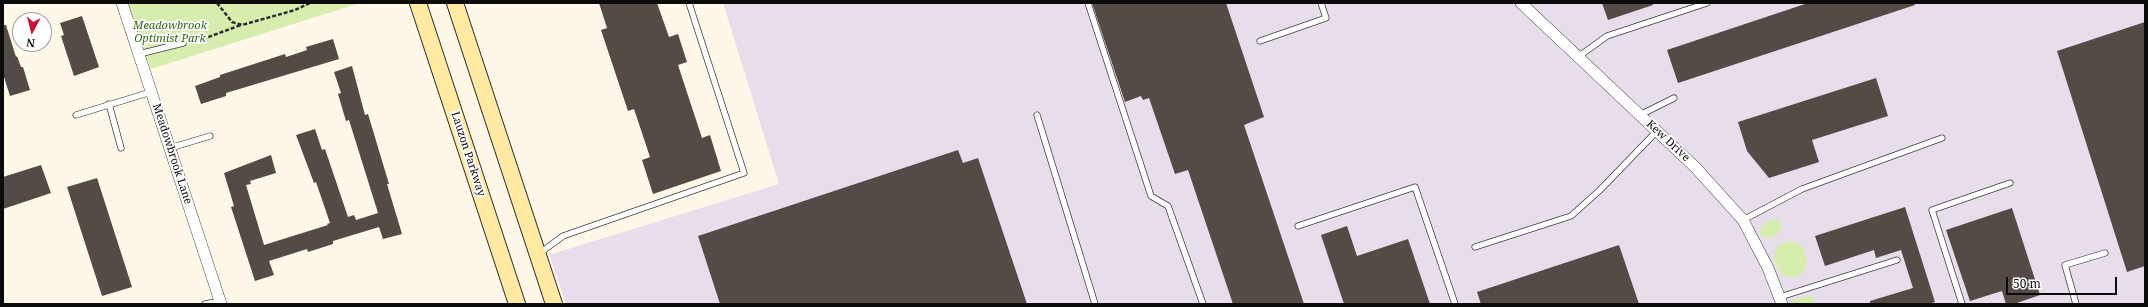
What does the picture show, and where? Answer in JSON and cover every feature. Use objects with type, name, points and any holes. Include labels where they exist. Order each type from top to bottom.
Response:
[{"type":"main road","name":"Lauzon Parkway","points":[[418,3],[517,304]]},
{"type":"main road","points":[[455,3],[554,304]]},
{"type":"street","name":"Meadowbrook Lane","points":[[122,3],[220,303]]},
{"type":"street","name":"Kew Drive","points":[[1521,3],[1696,168],[1743,220],[1768,268],[1781,301]]},
{"type":"lane","points":[[538,255],[563,236],[744,173],[689,3]]},
{"type":"lane","points":[[1088,3],[1151,196],[1168,206],[1204,304]]},
{"type":"lane","points":[[1260,41],[1326,18],[1321,3]]},
{"type":"lane","points":[[1578,57],[1607,36],[1707,3]]},
{"type":"lane","points":[[139,54],[183,43]]},
{"type":"lane","points":[[76,114],[151,92]]},
{"type":"lane","points":[[1640,115],[1674,98]]},
{"type":"lane","points":[[110,104],[121,148]]},
{"type":"lane","points":[[1037,115],[1096,304]]},
{"type":"lane","points":[[1474,247],[1571,216],[1600,190],[1657,131]]},
{"type":"lane","points":[[170,148],[210,136]]},
{"type":"lane","points":[[1743,220],[1802,189],[1942,138]]},
{"type":"lane","points":[[1962,304],[1932,210],[2010,184]]},
{"type":"lane","points":[[1298,226],[1415,187],[1455,304]]},
{"type":"lane","points":[[2076,304],[2065,265],[2105,253]]},
{"type":"lane","points":[[1781,301],[1896,260]]},
{"type":"lane","points":[[205,304],[220,303]]},
{"type":"path","points":[[217,3],[232,22],[242,25]]},
{"type":"path","points":[[203,39],[242,25],[295,10],[310,3]]},
{"type":"shaded area","points":[[723,3],[2145,3],[2145,304],[566,304],[549,255],[779,184]]},
{"type":"green space","name":"Meadowbrook Optimist Park","points":[[128,3],[360,3],[151,69]]},
{"type":"green space","points":[[1779,219],[1782,230],[1771,238],[1760,236],[1761,227],[1768,221]]},
{"type":"green space","points":[[1788,241],[1797,243],[1804,249],[1807,262],[1804,272],[1795,277],[1782,275],[1773,259],[1778,246]]},
{"type":"green space","points":[[1812,295],[1815,304],[1794,304],[1792,300]]},
{"type":"building","points":[[599,3],[657,3],[669,37],[678,34],[687,62],[678,65],[702,138],[710,135],[721,171],[653,194],[642,160],[650,157],[634,109],[628,111],[601,30],[607,28]]},
{"type":"building","points":[[1092,3],[1226,3],[1264,117],[1244,125],[1304,304],[1233,304],[1188,170],[1175,174],[1149,98],[1143,100],[1141,96],[1125,102]]},
{"type":"building","points":[[1602,3],[1653,3],[1653,5],[1608,20]]},
{"type":"building","points":[[1808,3],[1914,3],[1915,5],[1678,83],[1667,50]]},
{"type":"building","points":[[82,16],[99,67],[74,76],[61,36],[64,35],[60,23]]},
{"type":"building","points":[[2145,22],[2145,266],[2127,272],[2057,51]]},
{"type":"building","points":[[3,25],[6,25],[12,44],[12,52],[14,52],[21,67],[23,67],[30,90],[10,96],[3,74]]},
{"type":"building","points":[[333,39],[339,59],[226,93],[226,96],[201,104],[195,86],[220,77],[220,75],[285,54],[286,57],[307,50],[306,47]]},
{"type":"building","points":[[352,66],[365,115],[368,114],[389,184],[387,184],[402,234],[383,239],[379,227],[333,241],[333,244],[308,252],[307,249],[269,261],[274,275],[255,281],[231,207],[234,206],[224,173],[271,155],[276,173],[250,181],[251,184],[246,185],[264,245],[328,225],[327,224],[330,223],[316,182],[314,183],[296,135],[315,129],[322,150],[325,149],[348,217],[354,215],[356,220],[378,213],[349,120],[346,121],[338,94],[341,93],[334,72]]},
{"type":"building","points":[[1876,78],[1888,116],[1812,140],[1819,162],[1769,178],[1747,151],[1738,122]]},
{"type":"building","points":[[958,150],[963,163],[978,158],[1027,304],[720,304],[698,236]]},
{"type":"building","points":[[41,165],[51,193],[3,209],[3,177]]},
{"type":"building","points":[[97,178],[132,287],[102,296],[67,187]]},
{"type":"building","points":[[1905,207],[1935,302],[1928,304],[1870,304],[1870,301],[1913,288],[1901,250],[1876,258],[1874,250],[1825,266],[1815,236]]},
{"type":"building","points":[[2012,208],[2040,295],[2014,304],[2006,304],[2002,291],[1970,301],[1946,230]]},
{"type":"building","points":[[1347,226],[1357,256],[1408,239],[1430,304],[1344,304],[1321,235]]},
{"type":"building","points":[[1619,245],[1639,304],[1481,304],[1477,292]]}]
